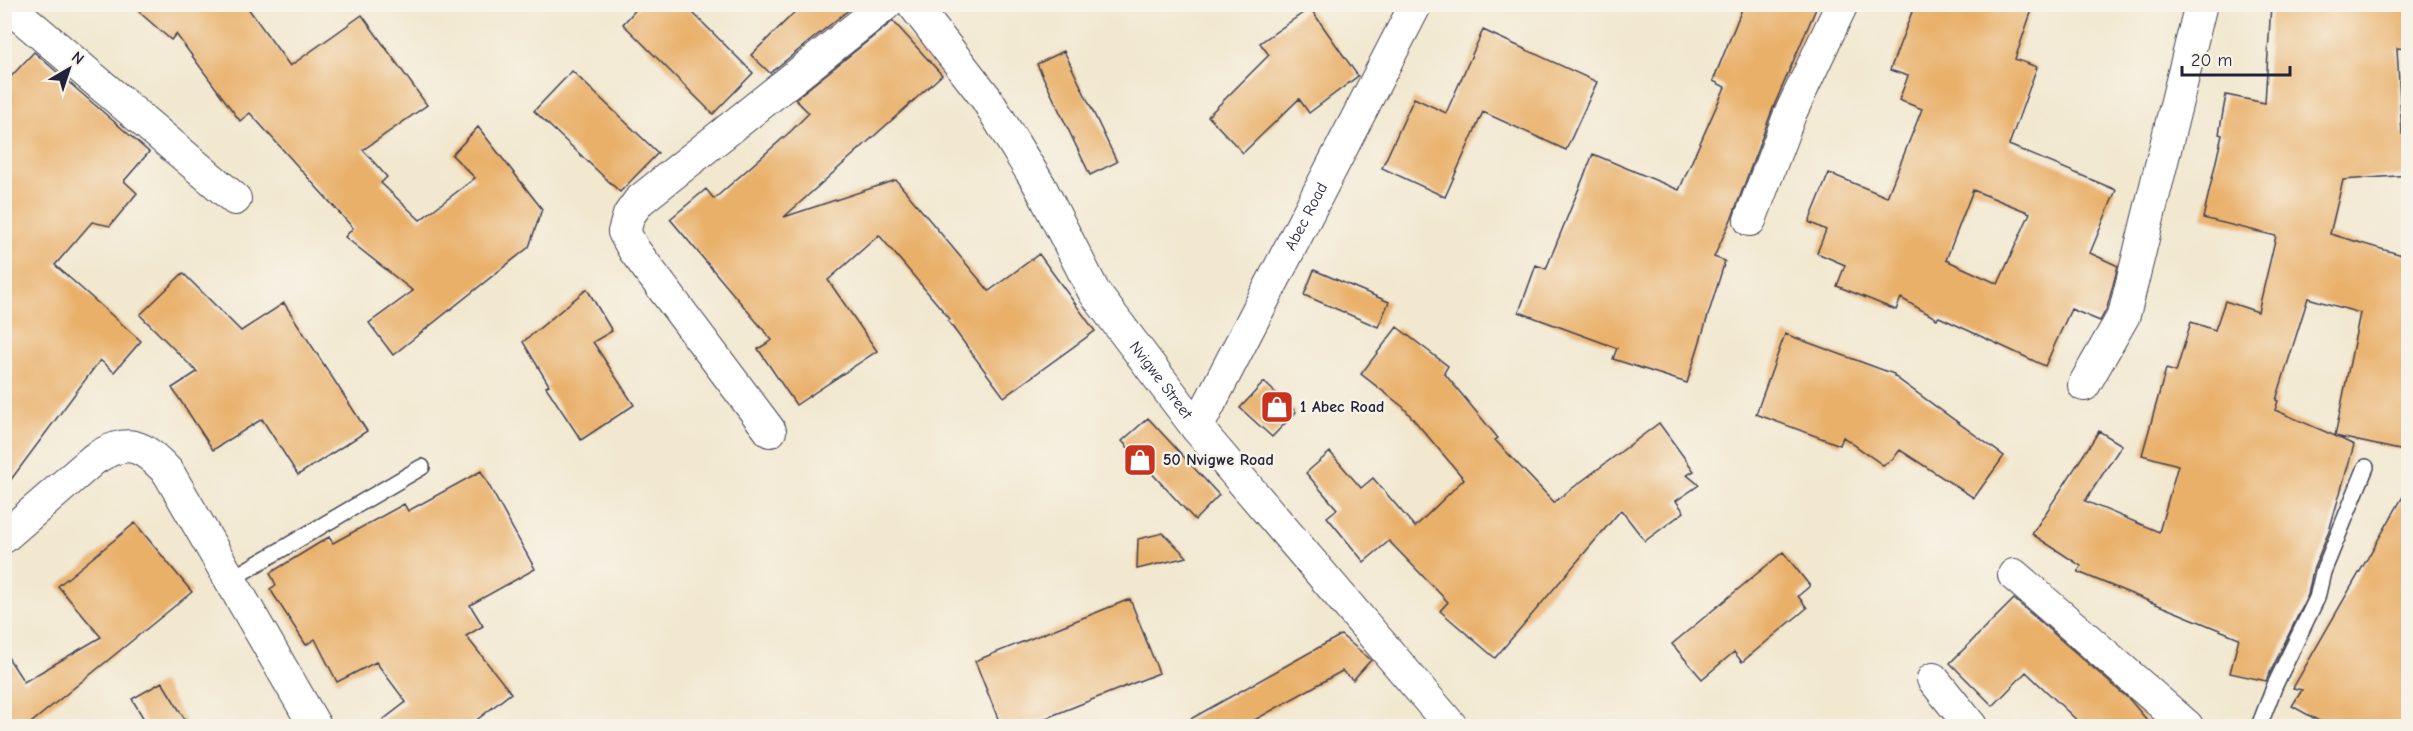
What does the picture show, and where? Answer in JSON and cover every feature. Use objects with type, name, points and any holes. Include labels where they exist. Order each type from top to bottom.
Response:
[{"type":"street","points":[[770,431],[634,250],[624,232],[628,215],[639,201],[886,4]]},
{"type":"street","name":"Nvigwe Street","points":[[914,4],[986,98],[1040,186],[1094,292],[1197,428],[1451,726]]},
{"type":"street","name":"Abec Road","points":[[1197,428],[1416,4]]},
{"type":"street","points":[[1750,220],[1790,114],[1842,4]]},
{"type":"street","points":[[2084,385],[2124,315],[2201,4]]},
{"type":"street","points":[[8,13],[235,198]]},
{"type":"street","points":[[4,537],[94,459],[110,449],[138,446],[151,454],[168,472],[315,726]]},
{"type":"street","points":[[2014,575],[2187,726]]},
{"type":"street","points":[[1933,679],[1971,726]]},
{"type":"lane","points":[[231,579],[422,467]]},
{"type":"lane","points":[[2259,726],[2275,685],[2317,598],[2323,572],[2366,467]]},
{"type":"building","points":[[130,4],[245,4],[290,66],[362,15],[427,105],[363,150],[387,177],[381,183],[420,220],[475,178],[452,155],[478,127],[542,209],[529,247],[393,355],[369,323],[413,291],[345,237],[353,228],[250,113],[240,121],[176,34],[171,40]]},
{"type":"building","points":[[641,4],[684,4],[753,73],[713,114],[623,24]]},
{"type":"building","points":[[803,4],[856,4],[770,73],[751,55]]},
{"type":"building","points":[[1744,4],[1818,4],[1773,108],[1733,215],[1714,257],[1725,261],[1687,383],[1613,359],[1617,348],[1519,312],[1536,265],[1546,269],[1593,154],[1679,190],[1725,87],[1713,81]]},
{"type":"building","points":[[1915,4],[2034,4],[2015,59],[2037,67],[2009,145],[2116,190],[2090,253],[2118,266],[2107,308],[2100,321],[2071,309],[2045,366],[1939,317],[1937,319],[1901,298],[1896,310],[1837,286],[1845,265],[1817,253],[1826,230],[1809,222],[1829,173],[1887,197],[1922,109],[1899,100],[1908,76],[1890,70]],"holes":[[[1973,190],[2030,213],[1998,284],[1946,260]]]},
{"type":"building","points":[[2271,4],[2409,4],[2409,49],[2397,48],[2402,134],[2409,133],[2409,175],[2343,180],[2330,234],[2409,257],[2409,452],[2335,436],[2354,445],[2329,531],[2313,570],[2308,595],[2266,681],[2230,673],[2239,638],[2078,572],[2081,566],[2032,534],[2099,431],[2122,445],[2085,501],[2159,532],[2178,465],[2142,455],[2166,369],[2176,372],[2191,322],[2215,330],[2225,301],[2258,312],[2276,236],[2203,218],[2222,135],[2219,134],[2226,95],[2265,103]],"holes":[[[2308,298],[2360,313],[2335,436],[2275,410],[2278,401],[2276,400]]]},
{"type":"building","points":[[1310,8],[1358,76],[1309,113],[1299,99],[1243,153],[1208,116],[1269,55],[1260,43]]},
{"type":"building","points":[[893,21],[942,75],[784,217],[896,180],[989,291],[1039,254],[1095,331],[1004,397],[948,321],[950,319],[879,235],[828,280],[877,351],[796,405],[758,349],[772,340],[670,219],[706,189],[714,199],[791,131],[809,113],[795,99]]},
{"type":"building","points":[[1483,30],[1597,82],[1566,150],[1483,112],[1445,197],[1382,168],[1414,98],[1446,113]]},
{"type":"building","points":[[1064,51],[1117,162],[1090,175],[1037,64]]},
{"type":"building","points":[[34,52],[149,152],[124,181],[137,193],[110,226],[92,222],[55,265],[141,341],[114,372],[100,360],[4,489],[4,84]]},
{"type":"building","points":[[572,71],[658,153],[620,192],[534,111]]},
{"type":"building","points":[[1314,270],[1389,302],[1378,327],[1304,295]]},
{"type":"building","points":[[183,273],[241,331],[284,303],[367,431],[298,475],[262,419],[213,450],[172,388],[197,372],[140,315]]},
{"type":"building","points":[[587,289],[612,331],[593,342],[634,405],[581,440],[546,387],[549,385],[523,342]]},
{"type":"building","points":[[1397,327],[1448,366],[1444,373],[1498,438],[1495,440],[1554,502],[1659,423],[1694,471],[1687,475],[1699,485],[1676,501],[1684,512],[1645,541],[1621,510],[1495,658],[1440,611],[1448,602],[1389,541],[1364,562],[1327,517],[1337,509],[1306,473],[1330,452],[1361,488],[1373,478],[1415,527],[1464,479],[1403,407],[1361,374]]},
{"type":"building","points":[[1785,334],[1894,374],[2004,456],[1974,498],[1900,450],[1893,459],[1883,465],[1843,437],[1840,445],[1756,414]]},
{"type":"building","points":[[1264,382],[1296,412],[1272,437],[1240,408]]},
{"type":"building","points":[[1148,418],[1219,495],[1195,520],[1122,441]]},
{"type":"building","points":[[481,471],[535,569],[470,605],[483,626],[466,636],[511,693],[469,726],[375,726],[406,702],[376,662],[337,682],[315,639],[306,645],[270,589],[276,585],[270,573],[329,537],[333,543],[404,504],[408,511]]},
{"type":"building","points":[[2409,486],[2409,726],[2328,726],[2292,706],[2302,690],[2293,688]]},
{"type":"building","points":[[135,523],[192,592],[27,726],[4,726],[4,651],[24,682],[101,637],[58,586]]},
{"type":"building","points":[[1163,533],[1187,557],[1137,569],[1138,539]]},
{"type":"building","points":[[1783,552],[1810,586],[1798,596],[1807,608],[1742,662],[1734,652],[1702,679],[1672,644]]},
{"type":"building","points":[[1130,599],[1159,673],[1026,726],[1001,726],[975,661]]},
{"type":"building","points":[[2014,599],[2130,700],[2152,726],[2083,726],[2026,672],[1993,706],[1950,663]]},
{"type":"building","points":[[1341,635],[1371,660],[1353,680],[1342,671],[1244,726],[1178,726]]},
{"type":"building","points":[[162,682],[189,726],[148,726],[132,699]]},
{"type":"place","name":"1 Abec Road","points":[[1277,407]]},
{"type":"place","name":"50 Nvigwe Road","points":[[1140,460]]}]
